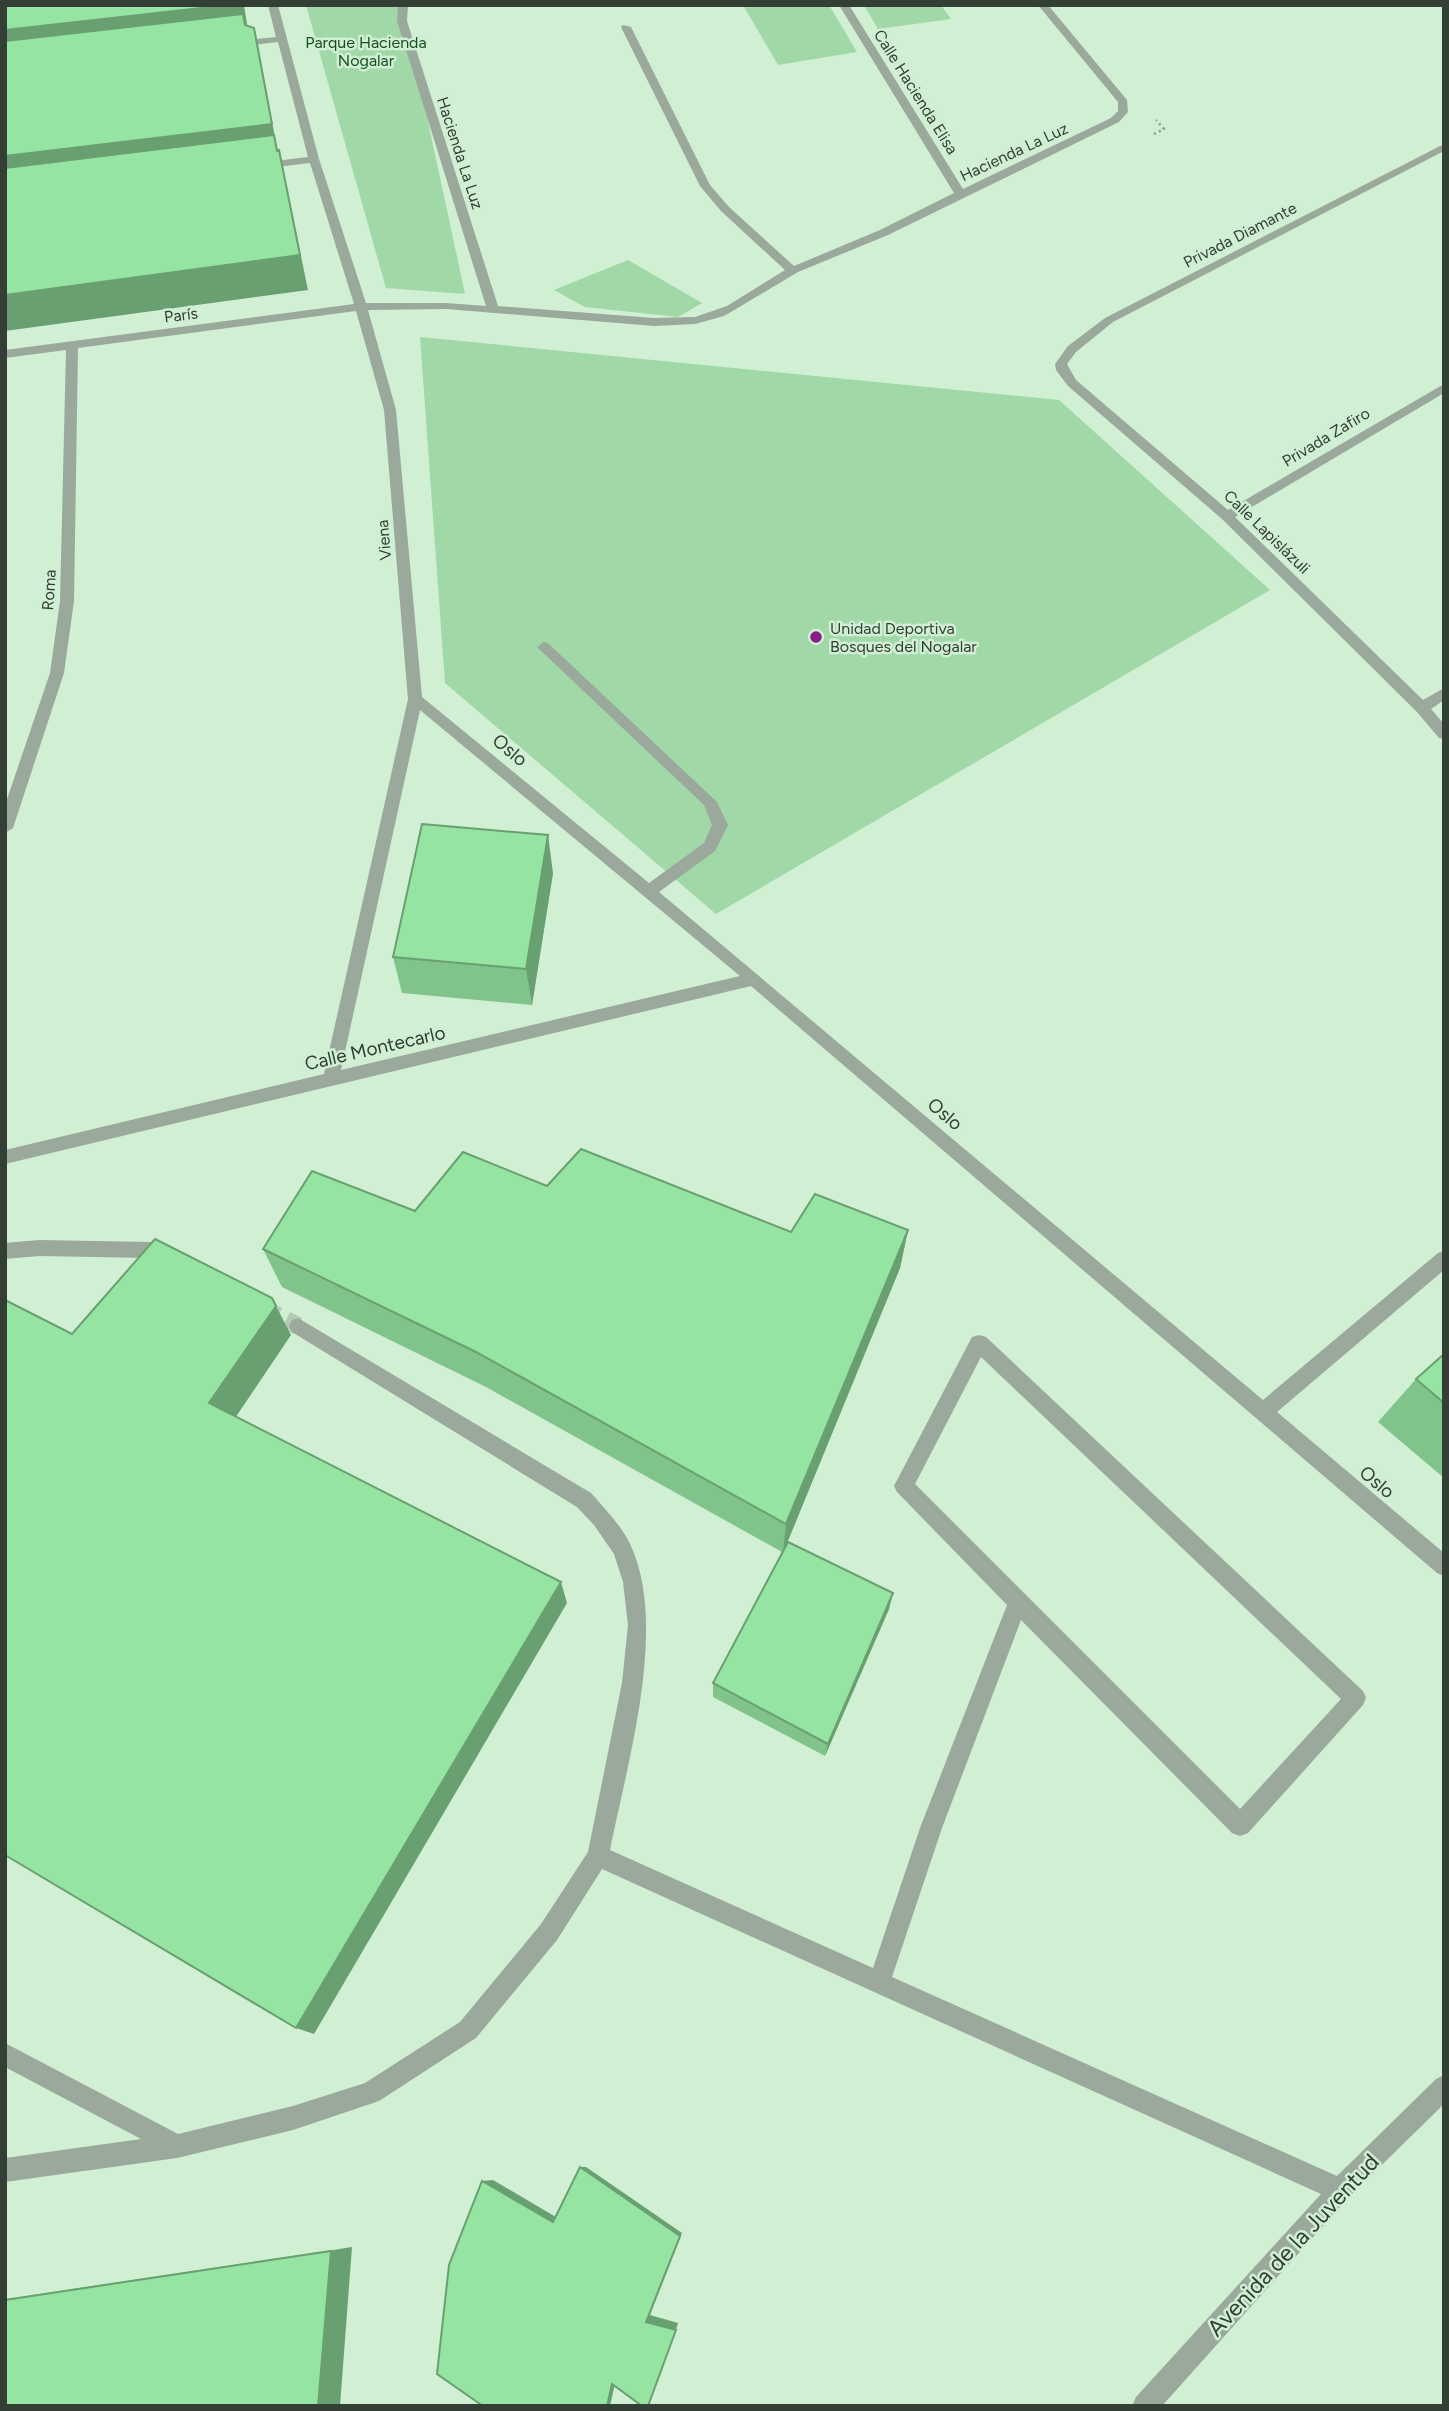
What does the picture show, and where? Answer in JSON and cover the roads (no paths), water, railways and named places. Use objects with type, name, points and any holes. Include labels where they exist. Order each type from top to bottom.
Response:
[{"type":"street","name":"Viena","points":[[273,5],[314,159],[390,410],[415,699],[331,1080]]},
{"type":"street","name":"Hacienda La Luz","points":[[403,5],[402,20],[493,310]]},
{"type":"street","name":"Calle Hacienda Elisa","points":[[844,5],[961,195]]},
{"type":"street","name":"Hacienda La Luz","points":[[361,307],[446,306],[685,322],[709,318],[730,309],[792,271],[883,235],[1102,128],[1123,112],[1123,102],[1043,5]]},
{"type":"street","points":[[626,27],[705,186],[734,218],[792,271]]},
{"type":"street","points":[[226,45],[281,39]]},
{"type":"street","name":"Privada Diamante","points":[[1060,364],[1072,349],[1109,320],[1444,147]]},
{"type":"street","points":[[247,167],[314,159]]},
{"type":"street","name":"París","points":[[5,354],[361,307]]},
{"type":"street","name":"Roma","points":[[5,828],[57,673],[67,601],[72,345]]},
{"type":"street","name":"Calle Lapislázuli","points":[[1060,364],[1072,383],[1227,516],[1422,708],[1444,734]]},
{"type":"street","name":"Privada Zafiro","points":[[1227,516],[1444,388]]},
{"type":"street","points":[[544,647],[710,802],[720,825],[710,847],[648,892]]},
{"type":"street","points":[[1422,708],[1444,693]]},
{"type":"street","name":"Oslo","points":[[415,699],[754,979],[1444,1566]]},
{"type":"street","name":"Calle Montecarlo","points":[[5,1157],[754,979]]},
{"type":"street","points":[[5,1251],[39,1248],[150,1250]]},
{"type":"street","points":[[1263,1412],[1444,1259]]},
{"type":"street","points":[[5,2170],[177,2146],[293,2118],[371,2093],[468,2030],[549,1933],[598,1856],[632,1683],[638,1625],[633,1582],[622,1549],[601,1518],[584,1500],[298,1326]]},
{"type":"street","points":[[979,1343],[1356,1698],[1240,1825],[1018,1602],[904,1486],[979,1343]]},
{"type":"street","points":[[879,1983],[931,1828],[1018,1602]]},
{"type":"street","points":[[598,1856],[1340,2190]]},
{"type":"street","points":[[5,2054],[177,2146]]},
{"type":"street","name":"Avenida de la Juventud","points":[[1145,2406],[1340,2190],[1444,2087]]},
{"type":"tunnel","points":[[262,1308],[298,1326]]},
{"type":"place","name":"Unidad Deportiva Bosques del Nogalar","points":[[816,637]]},
{"type":"park label","name":"Parque Hacienda Nogalar","points":[[366,51]]}]
